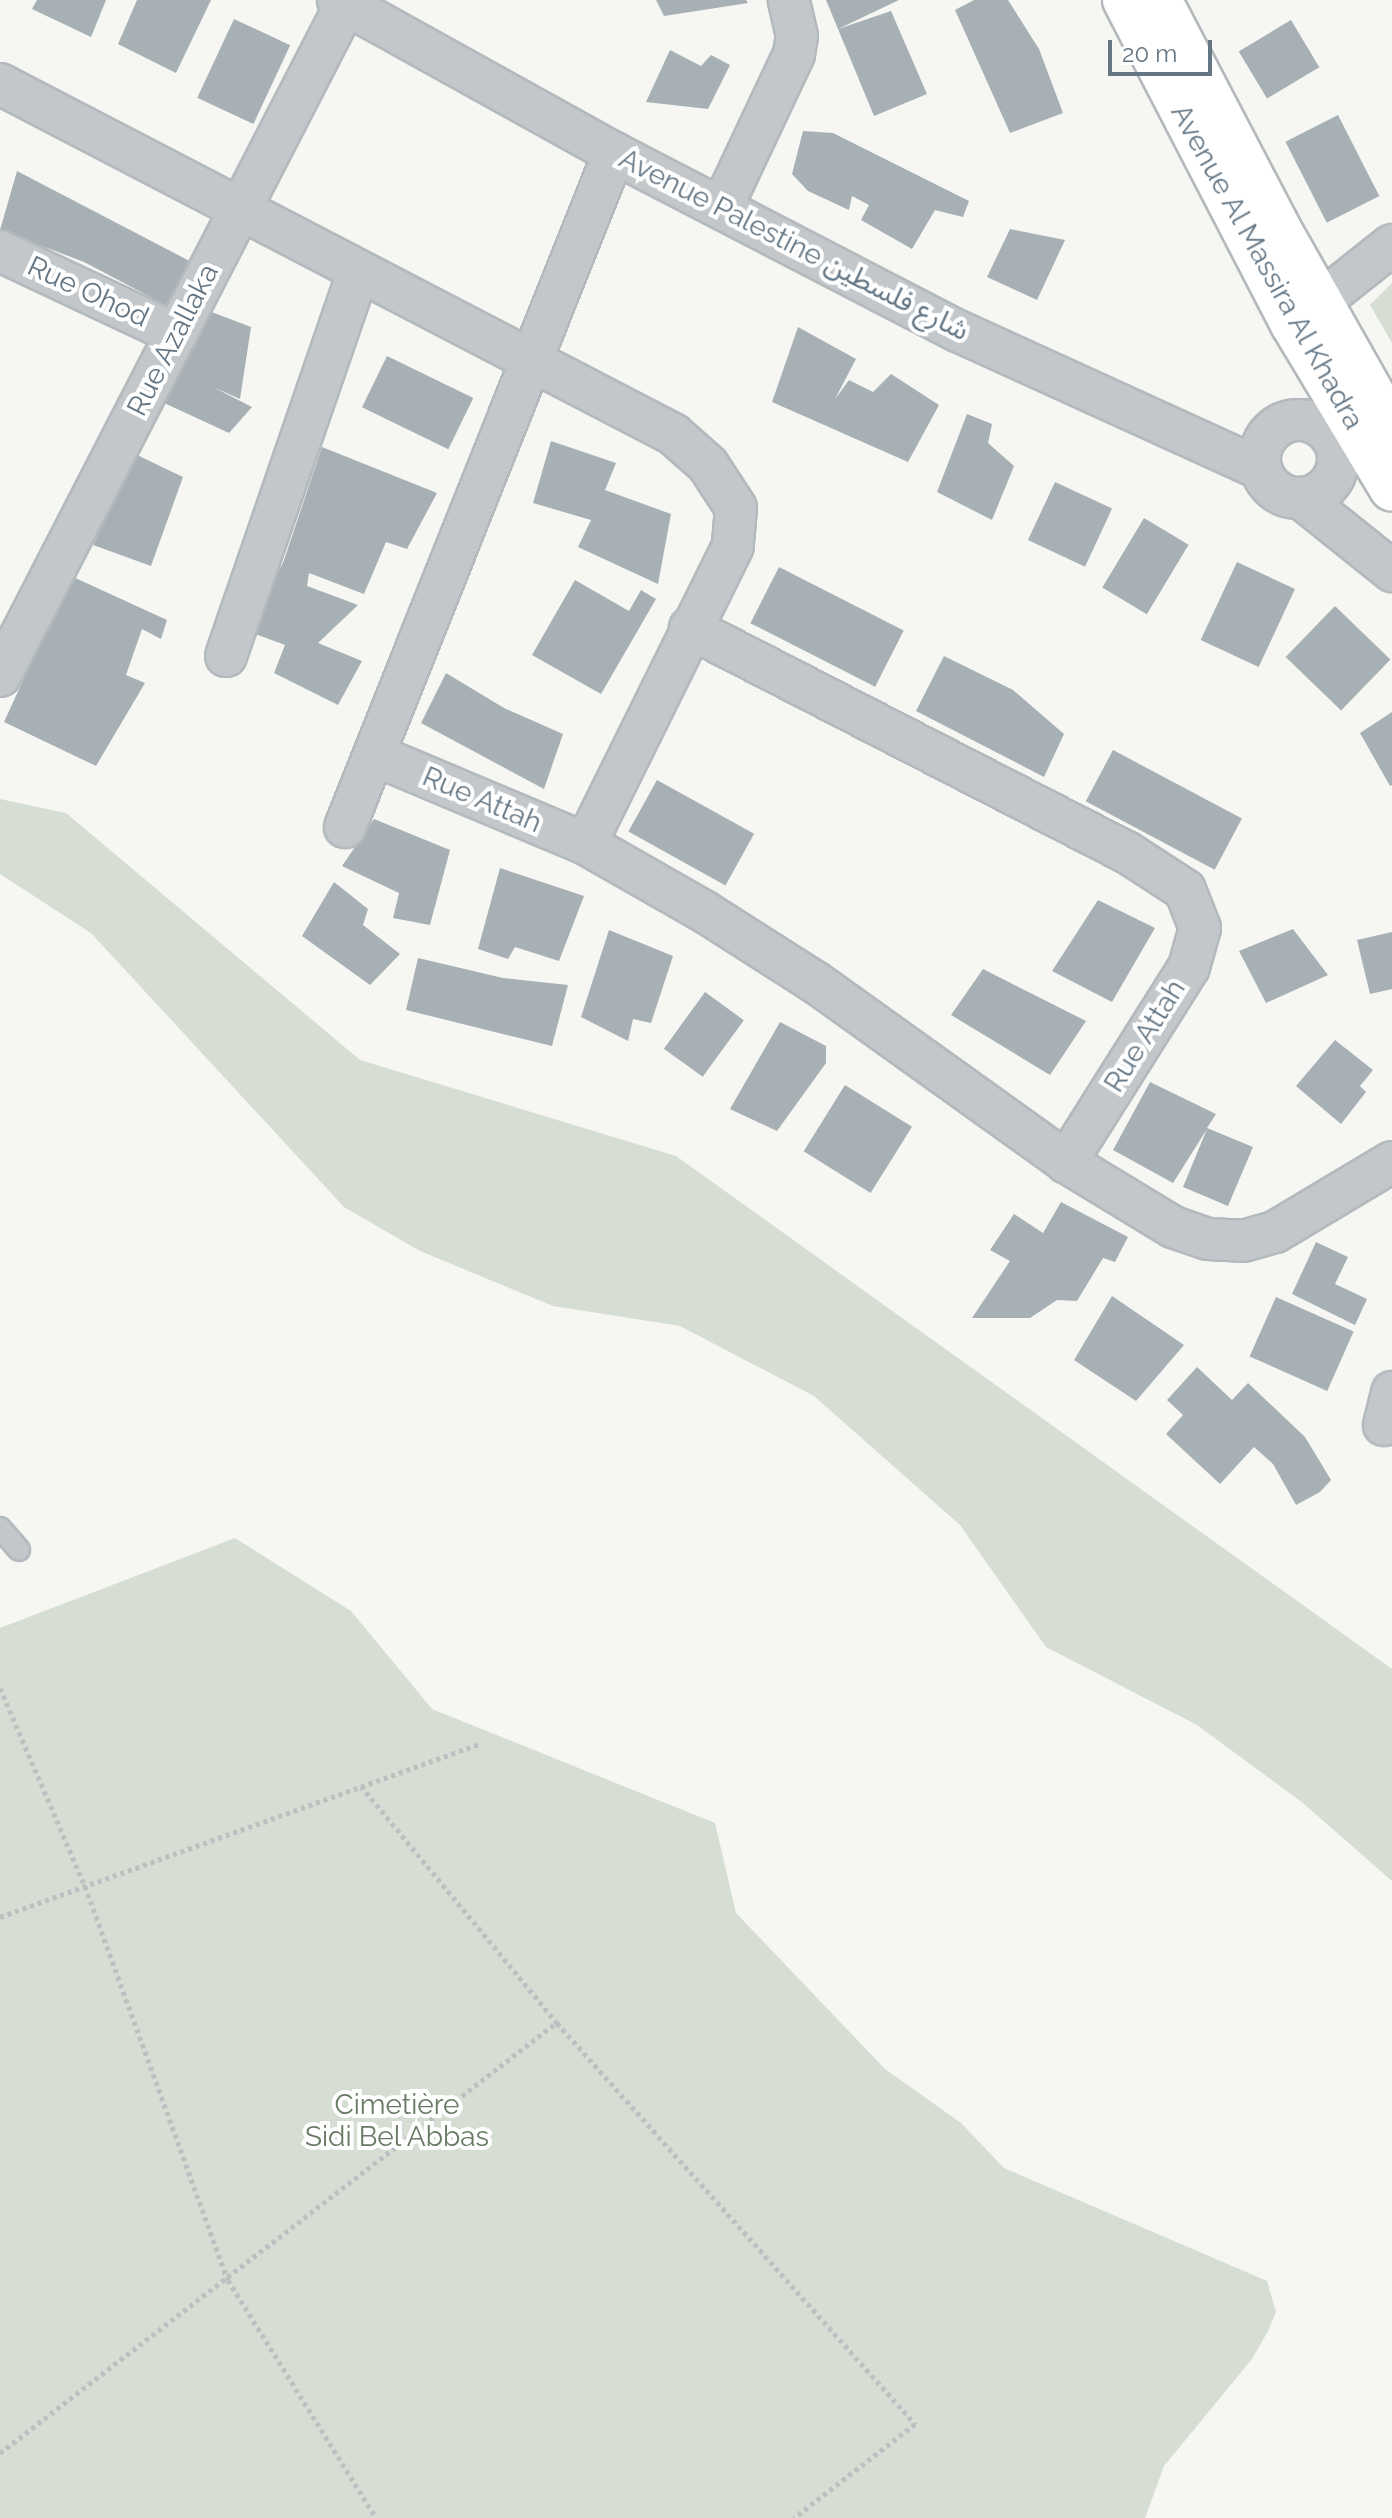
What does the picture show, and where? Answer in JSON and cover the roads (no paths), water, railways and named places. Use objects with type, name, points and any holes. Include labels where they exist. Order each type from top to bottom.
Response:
[{"type":"main road","name":"Avenue Al Massira Al Khadra","points":[[1139,5],[1366,427],[1392,489]]},
{"type":"street","points":[[723,205],[794,54],[797,36],[789,0]]},
{"type":"street","name":"Avenue Palestine شارع فلسطين","points":[[342,2],[614,153],[723,205],[958,331],[1261,469],[1276,491],[1301,498]]},
{"type":"street","name":"Rue Azallaka","points":[[0,676],[241,209],[342,2]]},
{"type":"street","points":[[0,84],[529,362],[673,434],[708,465],[736,508],[733,546],[586,844]]},
{"type":"street","points":[[345,827],[377,756],[529,362],[614,153]]},
{"type":"street","points":[[1306,313],[1392,245]]},
{"type":"street","name":"Rue Ohod","points":[[5,264],[176,334]]},
{"type":"street","points":[[226,656],[358,272]]},
{"type":"street","points":[[1261,469],[1261,449],[1269,432],[1286,421],[1306,419],[1324,427],[1366,427]]},
{"type":"street","points":[[1301,498],[1319,493],[1333,480],[1339,462],[1366,427]]},
{"type":"street","points":[[1301,498],[1392,571]]},
{"type":"street","name":"Rue Attah","points":[[377,756],[586,844],[815,982],[1066,1162],[1189,967],[1200,928],[1185,890],[1128,853],[690,628]]},
{"type":"street","points":[[1066,1162],[1173,1227],[1208,1239],[1243,1241],[1275,1232],[1392,1162]]},
{"type":"lane","points":[[0,1528],[19,1550]]},
{"type":"park label","name":"Cimetière Sidi Bel Abbas","points":[[397,2121]]}]
